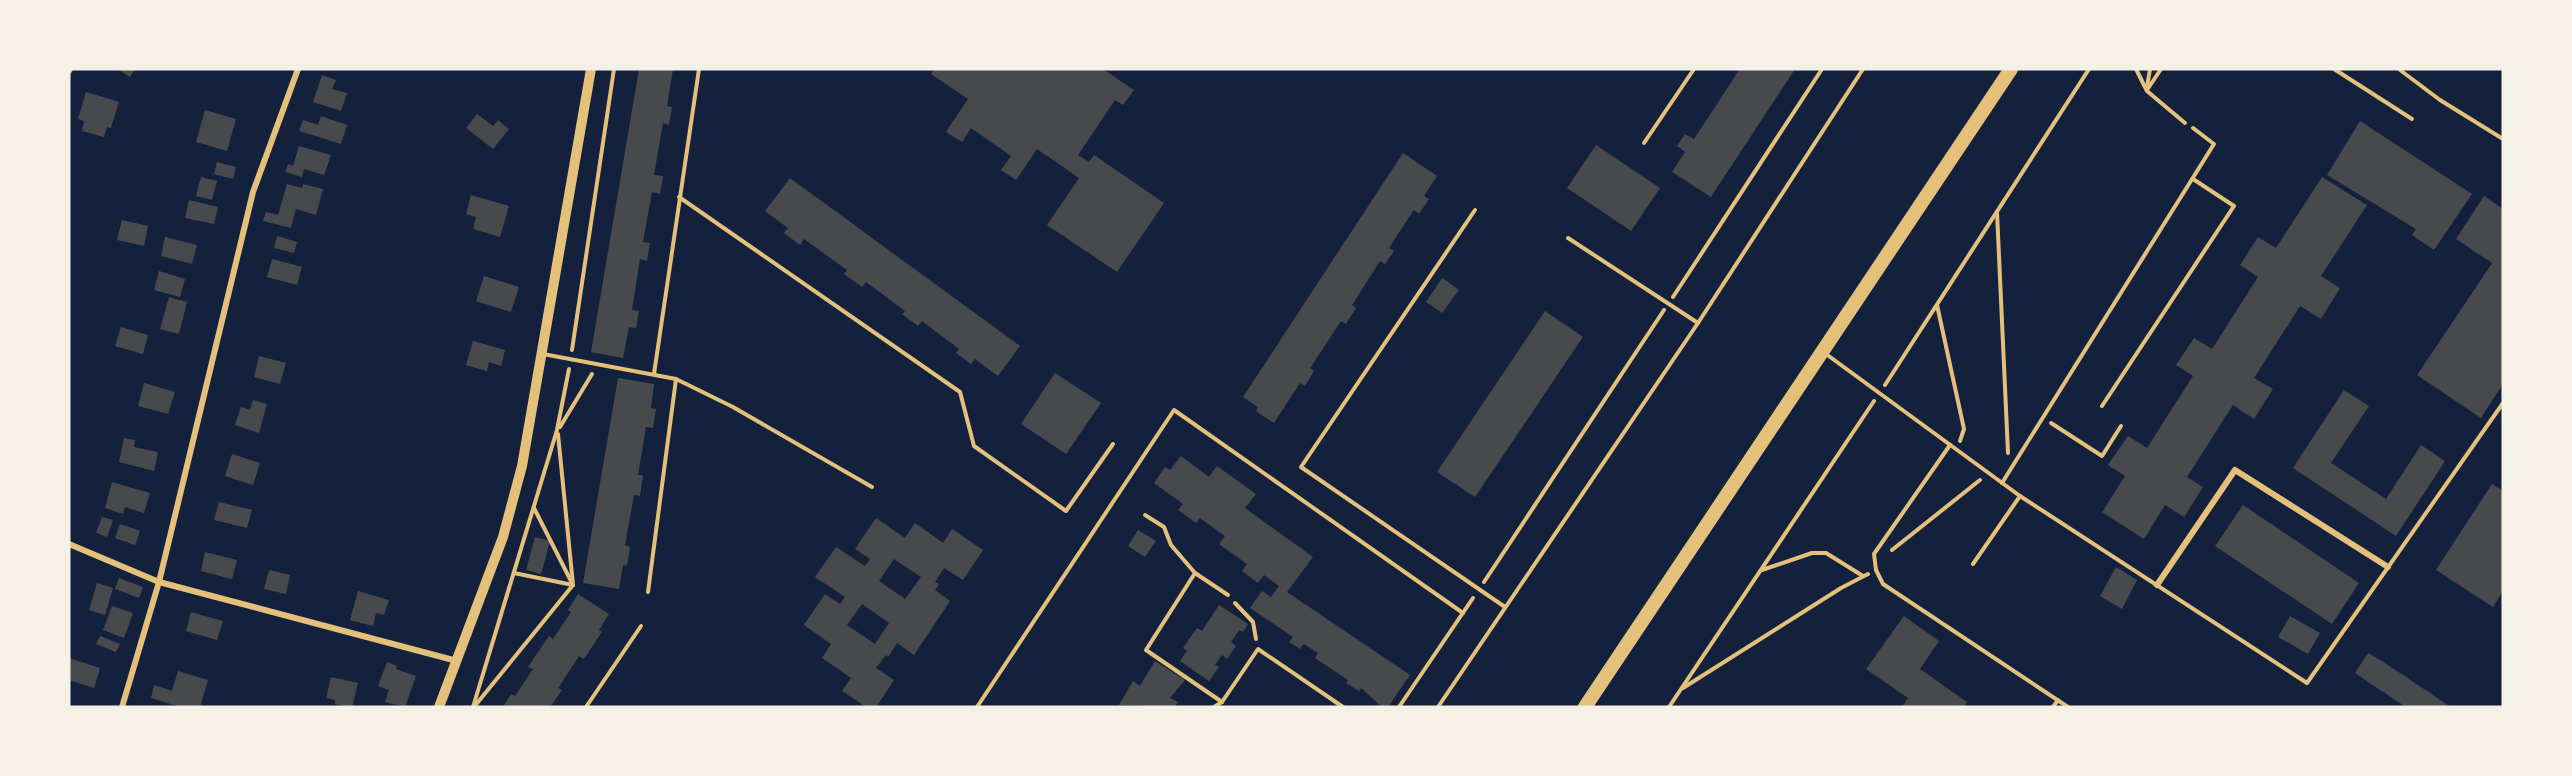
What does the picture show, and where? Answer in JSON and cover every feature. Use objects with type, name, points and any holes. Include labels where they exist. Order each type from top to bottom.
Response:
[{"type":"main road","points":[[1585,707],[2012,69]]},
{"type":"street","points":[[122,707],[159,582],[253,192],[298,69]]},
{"type":"street","points":[[439,707],[506,527],[522,466],[591,69]]},
{"type":"street","points":[[2157,585],[2235,470],[2388,567]]},
{"type":"street","points":[[69,544],[159,582],[457,661]]},
{"type":"lane","points":[[654,374],[699,69]]},
{"type":"lane","points":[[1644,143],[1694,69]]},
{"type":"lane","points":[[1438,707],[1698,323],[1863,69]]},
{"type":"lane","points":[[2400,70],[2440,100],[2503,139]]},
{"type":"lane","points":[[2002,483],[2214,144],[2193,129]]},
{"type":"lane","points":[[2102,406],[2234,206],[2193,179]]},
{"type":"lane","points":[[679,197],[960,392],[974,446],[1066,511],[1113,444]]},
{"type":"lane","points":[[1475,210],[1301,467],[1505,607]]},
{"type":"lane","points":[[1568,238],[1698,323]]},
{"type":"lane","points":[[1822,351],[2020,496],[2307,683],[2503,403]]},
{"type":"lane","points":[[542,354],[676,379],[733,407],[872,487]]},
{"type":"lane","points":[[648,592],[676,379]]},
{"type":"lane","points":[[1950,445],[1874,554],[1876,570],[1883,584],[2068,707]]},
{"type":"lane","points":[[1973,564],[2020,496]]},
{"type":"lane","points":[[1145,515],[1164,527],[1171,545],[1195,573],[1227,595]]},
{"type":"lane","points":[[1195,573],[1146,650],[1222,702]]},
{"type":"lane","points":[[586,707],[641,626]]},
{"type":"lane","points":[[1214,707],[1222,702],[1258,649],[1343,707]]},
{"type":"lane","points":[[2053,707],[2058,700]]},
{"type":"path","points":[[474,707],[557,430],[571,359],[614,69]]},
{"type":"path","points":[[1399,707],[1668,305],[1822,69]]},
{"type":"path","points":[[2136,69],[2147,91],[2193,129]]},
{"type":"path","points":[[2147,91],[2150,69]]},
{"type":"path","points":[[2147,91],[2161,69]]},
{"type":"path","points":[[2334,69],[2412,119]]},
{"type":"path","points":[[1997,212],[2009,472]]},
{"type":"path","points":[[474,707],[573,585],[557,430],[598,364]]},
{"type":"path","points":[[977,707],[1174,410],[1463,613]]},
{"type":"path","points":[[2043,418],[2102,456],[2121,426]]},
{"type":"path","points":[[1891,551],[1988,473]]},
{"type":"path","points":[[534,507],[573,585]]},
{"type":"path","points":[[1761,570],[1812,553],[1826,553],[1863,576]]},
{"type":"path","points":[[1681,689],[1876,570]]},
{"type":"path","points":[[514,573],[573,585]]},
{"type":"path","points":[[1227,595],[1253,622],[1258,649]]},
{"type":"building","points":[[117,69],[135,69],[130,77]]},
{"type":"building","points":[[639,69],[673,69],[667,106],[672,107],[669,125],[663,123],[654,175],[663,176],[660,194],[652,192],[643,242],[650,243],[647,261],[640,259],[632,310],[639,311],[636,328],[629,327],[623,358],[591,352]]},
{"type":"building","points":[[934,69],[1103,69],[1134,90],[1123,105],[1115,100],[1078,155],[1089,162],[1094,155],[1164,203],[1117,272],[1047,225],[1079,178],[1037,149],[1016,180],[1001,170],[1011,156],[971,128],[962,142],[946,132],[968,99],[931,74]]},
{"type":"building","points":[[1740,69],[1795,69],[1711,197],[1672,172],[1685,152],[1677,146],[1685,134],[1694,139]]},
{"type":"building","points":[[322,75],[336,80],[332,89],[347,93],[341,111],[313,102]]},
{"type":"building","points":[[86,92],[119,102],[111,128],[107,127],[104,137],[82,131],[84,121],[78,119]]},
{"type":"building","points":[[205,110],[236,119],[227,151],[196,142]]},
{"type":"building","points":[[477,114],[493,126],[498,120],[509,129],[493,149],[466,128]]},
{"type":"building","points":[[321,116],[347,125],[341,144],[299,131],[303,120],[318,125]]},
{"type":"building","points":[[2360,121],[2472,194],[2434,250],[2412,235],[2416,229],[2327,175]]},
{"type":"building","points":[[1596,145],[1660,188],[1631,231],[1567,188]]},
{"type":"building","points":[[299,146],[331,155],[324,175],[304,169],[302,177],[285,172],[288,164],[293,166]]},
{"type":"building","points":[[1403,153],[1437,176],[1424,196],[1429,199],[1419,214],[1414,210],[1389,248],[1394,251],[1385,264],[1380,261],[1352,305],[1356,308],[1346,324],[1341,321],[1310,368],[1314,371],[1305,386],[1300,383],[1274,423],[1256,411],[1258,407],[1243,397]]},
{"type":"building","points":[[217,162],[236,167],[233,179],[214,174]]},
{"type":"building","points":[[201,177],[217,181],[212,200],[196,196]]},
{"type":"building","points":[[2322,177],[2367,205],[2321,276],[2340,288],[2321,319],[2300,306],[2254,378],[2273,389],[2254,419],[2233,405],[2187,477],[2203,487],[2184,517],[2165,505],[2144,539],[2102,512],[2125,476],[2108,465],[2128,436],[2147,448],[2193,376],[2176,365],[2194,338],[2212,349],[2258,277],[2240,265],[2258,237],[2276,248]]},
{"type":"building","points":[[790,178],[1020,346],[998,376],[975,359],[971,364],[956,353],[959,349],[922,321],[918,326],[902,314],[905,311],[866,282],[862,287],[844,274],[847,270],[804,239],[800,245],[784,233],[788,228],[765,211]]},
{"type":"building","points":[[287,184],[302,188],[303,184],[323,189],[316,215],[296,209],[291,228],[263,221],[266,212],[278,215]]},
{"type":"building","points":[[471,195],[509,206],[500,237],[473,229],[476,217],[466,214]]},
{"type":"building","points":[[2484,196],[2503,209],[2503,384],[2481,418],[2417,375],[2492,263],[2456,239]]},
{"type":"building","points":[[189,200],[218,207],[214,224],[185,218]]},
{"type":"building","points":[[122,220],[148,226],[144,246],[117,240]]},
{"type":"building","points":[[277,236],[297,242],[294,253],[274,248]]},
{"type":"building","points":[[165,237],[197,245],[192,264],[161,256]]},
{"type":"building","points":[[272,259],[302,267],[297,285],[267,277]]},
{"type":"building","points":[[159,271],[185,279],[180,297],[154,290]]},
{"type":"building","points":[[484,276],[519,287],[511,312],[476,301]]},
{"type":"building","points":[[1442,278],[1459,290],[1442,313],[1426,302]]},
{"type":"building","points":[[169,297],[187,302],[179,334],[160,329]]},
{"type":"building","points":[[1545,311],[1583,337],[1475,497],[1437,472]]},
{"type":"building","points":[[121,327],[148,335],[143,354],[115,346]]},
{"type":"building","points":[[473,341],[505,350],[501,366],[489,362],[487,371],[466,365]]},
{"type":"building","points":[[259,356],[286,363],[280,384],[254,377]]},
{"type":"building","points":[[1055,373],[1101,403],[1066,454],[1021,424]]},
{"type":"building","points":[[618,378],[654,384],[651,408],[656,409],[653,428],[646,427],[638,475],[643,475],[640,496],[634,495],[625,545],[630,547],[627,566],[623,565],[619,589],[583,583]]},
{"type":"building","points":[[144,383],[175,392],[168,414],[138,406]]},
{"type":"building","points":[[2344,390],[2369,406],[2331,463],[2386,499],[2421,445],[2445,461],[2396,536],[2293,468]]},
{"type":"building","points":[[253,400],[267,404],[259,433],[235,425],[241,407],[250,410]]},
{"type":"building","points":[[124,438],[135,440],[134,447],[158,452],[154,471],[119,462]]},
{"type":"building","points":[[232,454],[260,463],[253,485],[225,476]]},
{"type":"building","points":[[1181,456],[1209,477],[1217,466],[1256,494],[1245,508],[1313,557],[1287,592],[1410,675],[1388,707],[1382,707],[1361,688],[1359,691],[1346,683],[1348,680],[1315,658],[1318,653],[1304,644],[1300,649],[1289,642],[1293,637],[1250,608],[1262,591],[1271,597],[1279,586],[1264,575],[1258,583],[1242,571],[1247,564],[1219,544],[1225,536],[1200,518],[1196,523],[1178,510],[1183,504],[1154,483],[1165,467],[1170,470]]},
{"type":"building","points":[[112,482],[150,493],[144,513],[125,507],[123,514],[105,508]]},
{"type":"building","points":[[2492,484],[2503,491],[2503,591],[2493,607],[2436,570]]},
{"type":"building","points":[[219,502],[252,510],[247,528],[214,520]]},
{"type":"building","points":[[2243,505],[2359,583],[2332,624],[2215,546]]},
{"type":"building","points":[[102,517],[113,520],[107,537],[96,533]]},
{"type":"building","points":[[876,518],[905,538],[915,523],[943,543],[952,529],[983,550],[963,580],[944,568],[935,582],[939,584],[935,590],[950,601],[914,655],[897,643],[888,657],[886,655],[876,668],[894,680],[876,707],[866,707],[842,691],[851,678],[822,658],[831,644],[804,625],[825,594],[840,604],[845,597],[815,577],[836,547],[865,566],[870,559],[855,549]],"holes":[[[894,559],[921,577],[905,599],[879,581]],[[862,604],[889,623],[875,644],[847,625]]]},
{"type":"building","points":[[120,524],[140,531],[135,545],[115,538]]},
{"type":"building","points":[[1138,530],[1156,541],[1145,557],[1128,546]]},
{"type":"building","points":[[535,537],[550,541],[541,574],[526,570]]},
{"type":"building","points":[[205,552],[237,560],[232,579],[201,571]]},
{"type":"building","points":[[2116,567],[2137,580],[2122,609],[2100,596]]},
{"type":"building","points":[[269,570],[290,575],[286,594],[264,589]]},
{"type":"building","points":[[119,578],[143,587],[139,598],[115,589]]},
{"type":"building","points":[[97,583],[113,588],[105,615],[89,610]]},
{"type":"building","points":[[358,591],[389,600],[384,615],[376,613],[373,626],[350,620]]},
{"type":"building","points":[[578,594],[609,614],[599,630],[602,632],[584,659],[579,656],[558,688],[562,690],[550,707],[503,707],[511,694],[515,696],[533,669],[528,667],[549,636],[553,639],[571,612],[568,610]]},
{"type":"building","points":[[1219,605],[1248,624],[1243,632],[1239,630],[1231,642],[1236,646],[1227,659],[1222,655],[1215,665],[1219,667],[1209,681],[1180,661],[1187,651],[1183,648],[1197,628],[1202,631]]},
{"type":"building","points":[[112,606],[133,613],[124,638],[103,630]]},
{"type":"building","points":[[191,612],[223,621],[217,640],[186,631]]},
{"type":"building","points":[[1904,616],[1939,641],[1920,669],[1967,702],[1963,707],[1902,707],[1908,698],[1866,669]]},
{"type":"building","points":[[2290,616],[2320,633],[2308,654],[2278,637]]},
{"type":"building","points":[[100,636],[120,644],[116,652],[96,644]]},
{"type":"building","points":[[2368,653],[2451,707],[2406,707],[2355,673]]},
{"type":"building","points":[[69,658],[100,668],[94,688],[69,680]]},
{"type":"building","points":[[1155,661],[1185,680],[1170,698],[1178,702],[1175,707],[1119,705],[1133,681],[1140,686]]},
{"type":"building","points":[[387,662],[397,666],[396,669],[416,676],[405,707],[385,702],[389,690],[378,686]]},
{"type":"building","points":[[178,671],[208,680],[200,707],[180,707],[151,698],[154,685],[172,691]]},
{"type":"building","points":[[331,677],[358,683],[352,707],[335,704],[335,700],[326,698]]}]
